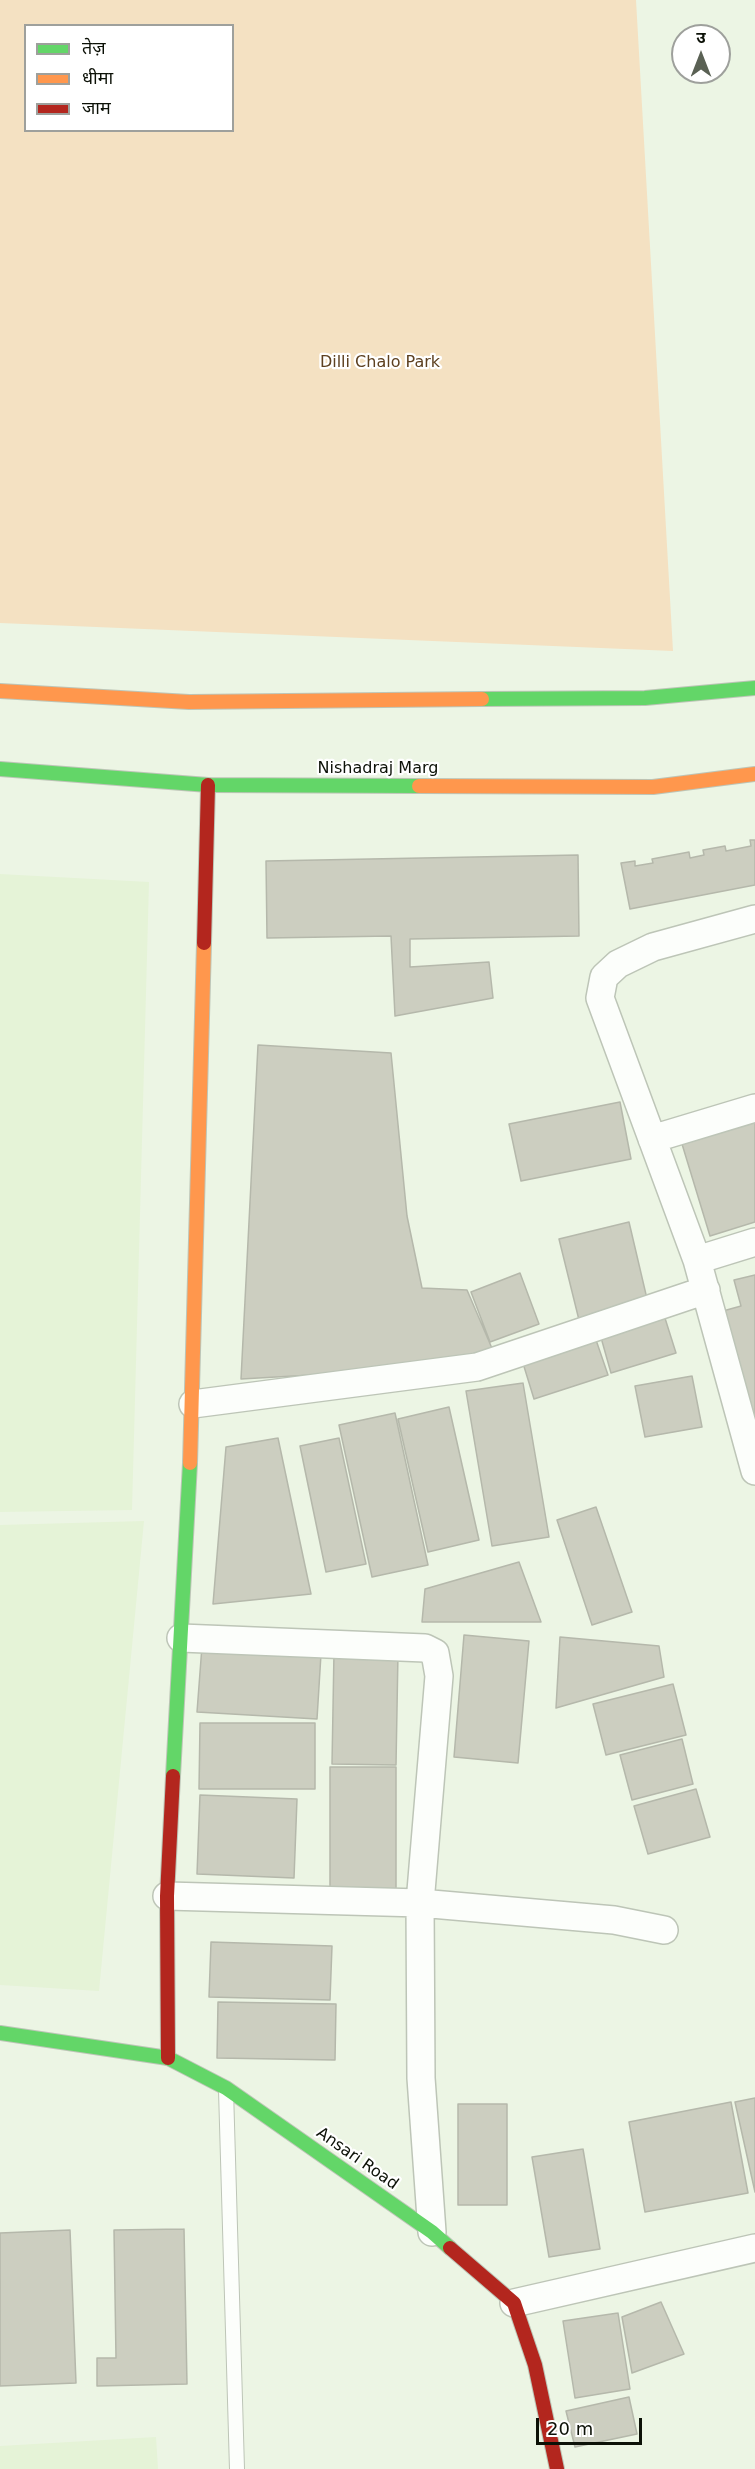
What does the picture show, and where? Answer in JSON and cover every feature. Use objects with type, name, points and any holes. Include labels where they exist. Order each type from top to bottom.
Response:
[{"type":"street","points":[[0,691],[189,702],[645,698],[755,688]]},
{"type":"street","name":"Nishadraj Marg","points":[[0,769],[208,785],[653,787],[755,774]]},
{"type":"street","points":[[168,2058],[167,1896],[193,1404],[208,785]]},
{"type":"street","points":[[755,919],[653,947],[618,964],[604,977],[600,998],[697,1260],[755,1472]]},
{"type":"street","points":[[652,1139],[755,1108]]},
{"type":"street","points":[[697,1260],[755,1242]]},
{"type":"street","points":[[193,1404],[477,1367],[706,1290]]},
{"type":"street","points":[[181,1638],[425,1648],[435,1653],[439,1676],[420,1903],[421,2078],[432,2232]]},
{"type":"street","points":[[167,1896],[420,1903],[614,1920],[664,1930]]},
{"type":"street","name":"Ansari Road","points":[[0,2033],[168,2058],[226,2088],[432,2232],[514,2303]]},
{"type":"street","points":[[558,2469],[535,2366],[514,2303],[755,2248]]},
{"type":"lane","points":[[226,2088],[237,2469]]},
{"type":"shaded area","points":[[0,874],[149,882],[132,1510],[0,1512]]},
{"type":"shaded area","points":[[144,1521],[99,1991],[0,1985],[0,1525]]},
{"type":"shaded area","points":[[156,2437],[158,2469],[0,2469],[0,2446]]},
{"type":"green space","name":"Dilli Chalo Park","points":[[0,0],[636,0],[673,651],[0,623]]},
{"type":"building","points":[[750,840],[755,840],[755,885],[630,909],[621,863],[635,861],[635,866],[653,863],[652,859],[689,852],[690,858],[704,855],[703,850],[725,846],[726,851],[751,846]]},
{"type":"building","points":[[578,855],[579,936],[410,939],[410,967],[489,962],[493,998],[395,1016],[391,936],[267,938],[266,861]]},
{"type":"building","points":[[258,1045],[391,1053],[407,1216],[422,1288],[467,1290],[494,1353],[399,1370],[241,1379]]},
{"type":"building","points":[[620,1102],[631,1159],[521,1181],[509,1124]]},
{"type":"building","points":[[755,1122],[755,1222],[710,1236],[682,1144]]},
{"type":"building","points":[[629,1222],[648,1303],[579,1320],[559,1239]]},
{"type":"building","points":[[520,1273],[539,1324],[490,1342],[471,1292]]},
{"type":"building","points":[[755,1275],[755,1438],[723,1311],[741,1306],[734,1280]]},
{"type":"building","points":[[664,1315],[676,1353],[611,1373],[600,1334]]},
{"type":"building","points":[[595,1337],[608,1375],[534,1399],[522,1360]]},
{"type":"building","points":[[692,1376],[702,1427],[645,1437],[635,1386]]},
{"type":"building","points":[[523,1383],[549,1537],[492,1546],[466,1391]]},
{"type":"building","points":[[449,1407],[479,1540],[428,1552],[398,1419]]},
{"type":"building","points":[[395,1413],[428,1565],[372,1577],[339,1425]]},
{"type":"building","points":[[278,1438],[311,1594],[213,1604],[226,1447]]},
{"type":"building","points":[[339,1438],[366,1564],[326,1572],[300,1446]]},
{"type":"building","points":[[596,1507],[632,1612],[592,1625],[557,1520]]},
{"type":"building","points":[[519,1562],[541,1622],[422,1622],[425,1589]]},
{"type":"building","points":[[464,1635],[529,1641],[518,1763],[454,1757]]},
{"type":"building","points":[[560,1637],[659,1646],[664,1677],[556,1708]]},
{"type":"building","points":[[202,1646],[321,1654],[317,1719],[197,1712]]},
{"type":"building","points":[[334,1652],[398,1653],[396,1765],[332,1764]]},
{"type":"building","points":[[673,1684],[686,1735],[606,1755],[593,1704]]},
{"type":"building","points":[[200,1723],[315,1723],[315,1789],[199,1789]]},
{"type":"building","points":[[682,1739],[693,1784],[632,1800],[620,1755]]},
{"type":"building","points":[[330,1767],[396,1767],[396,1889],[330,1889]]},
{"type":"building","points":[[696,1789],[710,1837],[648,1854],[634,1806]]},
{"type":"building","points":[[200,1795],[297,1799],[294,1878],[197,1874]]},
{"type":"building","points":[[211,1942],[332,1946],[330,2000],[209,1997]]},
{"type":"building","points":[[218,2002],[336,2004],[335,2060],[217,2058]]},
{"type":"building","points":[[755,2098],[755,2192],[735,2102]]},
{"type":"building","points":[[731,2102],[748,2193],[645,2212],[629,2122]]},
{"type":"building","points":[[458,2104],[507,2104],[507,2205],[458,2205]]},
{"type":"building","points":[[583,2149],[600,2249],[549,2257],[532,2157]]},
{"type":"building","points":[[184,2229],[187,2384],[97,2386],[97,2358],[116,2358],[114,2230]]},
{"type":"building","points":[[70,2230],[76,2383],[0,2386],[0,2233]]},
{"type":"building","points":[[661,2302],[684,2354],[632,2373],[622,2317]]},
{"type":"building","points":[[618,2313],[630,2389],[575,2398],[563,2321]]},
{"type":"building","points":[[629,2397],[637,2434],[575,2447],[566,2411]]},
{"type":"traffic: fast","points":[[482,699],[645,698],[755,688]]},
{"type":"traffic: fast","points":[[0,769],[208,785],[419,786]]},
{"type":"traffic: fast","points":[[173,1776],[190,1463]]},
{"type":"traffic: fast","points":[[0,2033],[168,2058],[226,2088],[432,2232],[450,2248]]},
{"type":"traffic: slow","points":[[0,691],[189,702],[482,699]]},
{"type":"traffic: slow","points":[[419,786],[653,787],[755,774]]},
{"type":"traffic: slow","points":[[190,1463],[204,943]]},
{"type":"traffic: jam","points":[[204,943],[208,785]]},
{"type":"traffic: jam","points":[[168,2058],[167,1896],[173,1776]]},
{"type":"traffic: jam","points":[[450,2248],[514,2303],[535,2365],[557,2469]]}]
